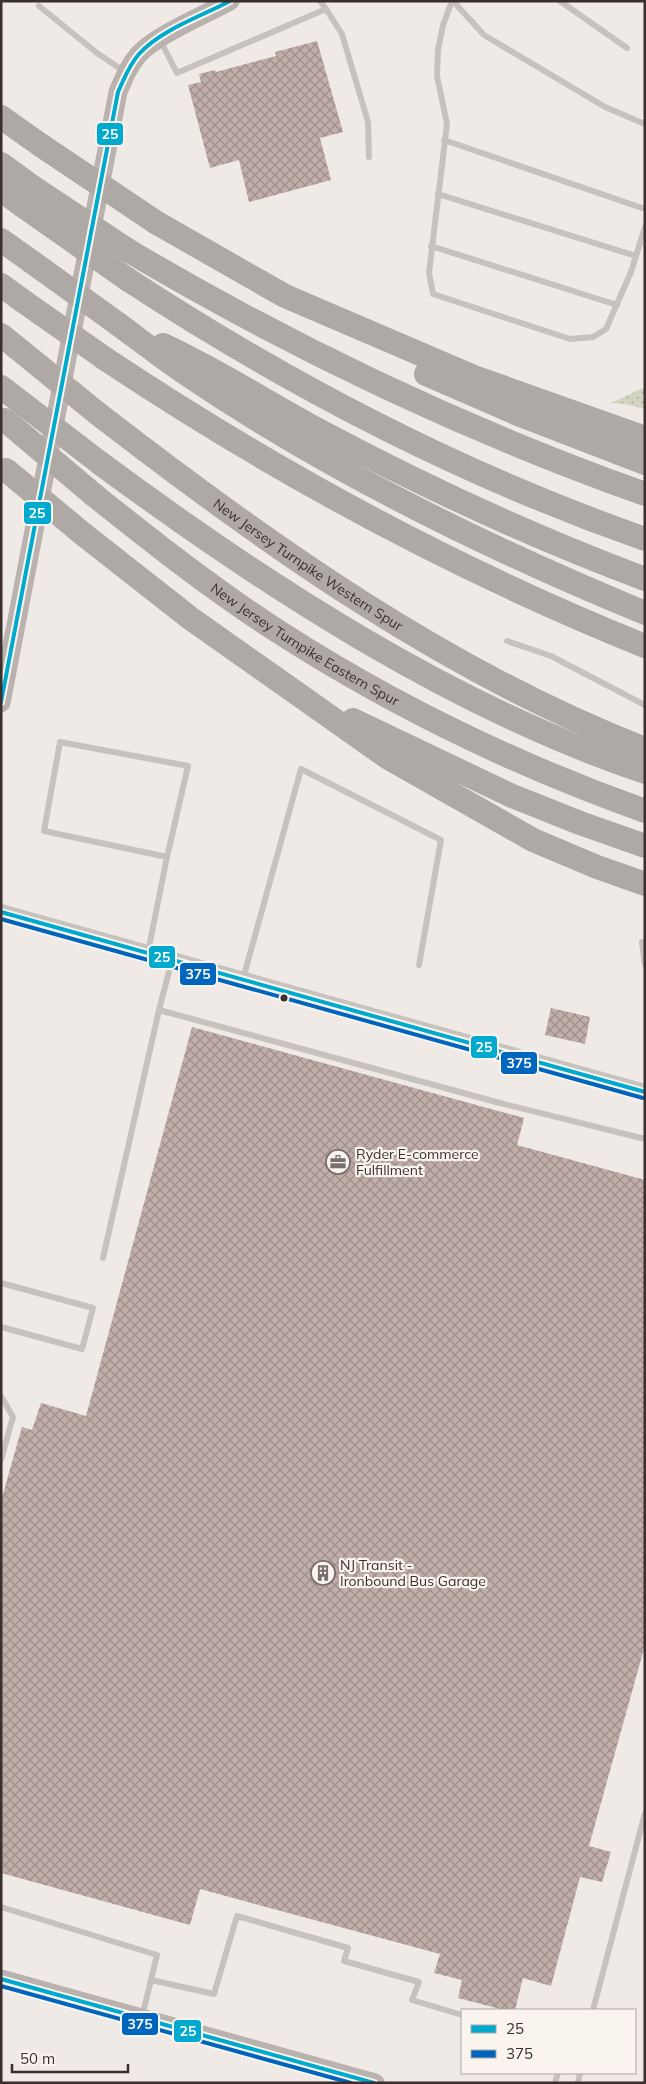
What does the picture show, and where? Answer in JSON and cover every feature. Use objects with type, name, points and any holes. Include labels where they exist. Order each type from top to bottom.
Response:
[{"type":"highway","points":[[1,117],[99,186],[158,223],[265,285],[335,330],[396,361],[518,414],[645,463]]},
{"type":"highway","points":[[1,164],[27,196],[127,279],[245,352],[399,435],[524,493],[645,539]]},
{"type":"highway","points":[[1,190],[27,196],[129,250],[274,332],[400,395],[528,450],[645,494]]},
{"type":"highway","points":[[1,240],[204,386],[332,462],[478,539],[645,613]]},
{"type":"highway","points":[[1,285],[104,358],[238,444],[393,531],[507,587],[645,646]]},
{"type":"highway","points":[[265,285],[474,377],[645,438]]},
{"type":"highway","points":[[118,324],[195,360],[291,415],[437,490],[556,544],[645,579]]},
{"type":"highway","name":"New Jersey Turnpike Western Spur","points":[[8,341],[97,413],[254,530],[428,642],[545,705],[645,749]]},
{"type":"highway","points":[[1,387],[100,463],[233,557],[313,608],[381,648],[505,714],[597,754],[645,772]]},
{"type":"highway","name":"New Jersey Turnpike Eastern Spur","points":[[3,418],[94,495],[249,612],[367,686],[490,748],[586,789],[645,811]]},
{"type":"highway","points":[[4,468],[83,534],[190,618],[387,758],[534,840],[597,867],[645,884]]},
{"type":"highway","points":[[306,699],[512,796],[645,846]]},
{"type":"main road","points":[[1,703],[118,92],[126,73],[139,55],[160,40],[230,1]]},
{"type":"main road","points":[[1,1979],[375,2083]]},
{"type":"street","points":[[1,912],[645,1092]]},
{"type":"lane","points":[[320,1],[342,34],[368,122],[369,158]]},
{"type":"lane","points":[[645,124],[605,107],[484,36],[452,1],[443,24],[438,50],[437,76],[447,124],[431,246],[429,273],[433,294],[570,339],[593,336],[606,329],[636,256],[645,227]]},
{"type":"lane","points":[[560,1],[627,48]]},
{"type":"lane","points":[[39,6],[126,73]]},
{"type":"lane","points":[[160,40],[177,73],[326,9]]},
{"type":"lane","points":[[444,140],[645,209]]},
{"type":"lane","points":[[438,194],[636,256]]},
{"type":"lane","points":[[431,246],[617,304]]},
{"type":"lane","points":[[507,641],[551,656],[645,705]]},
{"type":"lane","points":[[148,954],[167,857],[188,766],[60,742],[44,831],[167,857]]},
{"type":"lane","points":[[242,980],[301,769],[441,840],[419,965]]},
{"type":"lane","points":[[642,942],[645,966]]},
{"type":"lane","points":[[103,1258],[172,960]]},
{"type":"lane","points":[[159,1010],[500,1103],[645,1139]]},
{"type":"lane","points":[[1,1282],[93,1308],[82,1349],[1,1327]]},
{"type":"lane","points":[[1,1396],[13,1417],[1,1460]]},
{"type":"lane","points":[[593,2009],[645,1813]]},
{"type":"lane","points":[[1,1907],[157,1955],[142,2018]]},
{"type":"lane","points":[[151,1980],[214,1994],[236,1916],[348,1948],[344,1961],[419,1982],[412,2000],[461,2015]]},
{"type":"green space","points":[[645,387],[645,409],[611,403]]},
{"type":"building","points":[[317,41],[343,132],[320,138],[331,180],[249,202],[239,160],[210,168],[188,85],[201,82],[199,74],[215,70],[216,72],[276,56],[275,52]]},
{"type":"building","points":[[551,1008],[590,1017],[585,1044],[545,1035]]},
{"type":"building","name":"NJ Transit - Ironbound Bus Garage","points":[[192,1027],[524,1118],[517,1145],[645,1180],[645,1645],[589,1846],[611,1852],[602,1882],[580,1877],[551,1986],[523,1978],[515,2009],[500,2009],[458,1998],[462,1980],[434,1973],[440,1954],[200,1889],[190,1925],[1,1873],[1,1501],[22,1427],[32,1430],[41,1403],[86,1416]]},
{"type":"transit line","name":"25","points":[[1,702],[118,92],[132,63],[148,45],[170,30],[230,1]]},
{"type":"transit line","name":"25","points":[[1,912],[645,1092]]},
{"type":"transit line","name":"375","points":[[1,919],[643,1098]]},
{"type":"transit line","name":"25","points":[[1,1979],[374,2083]]},
{"type":"transit line","name":"375","points":[[1,1986],[351,2083]]},
{"type":"place","name":"Ryder E-commerce Fulfillment","points":[[338,1162]]},
{"type":"place","name":"NJ Transit - Ironbound Bus Garage","points":[[323,1573]]}]
